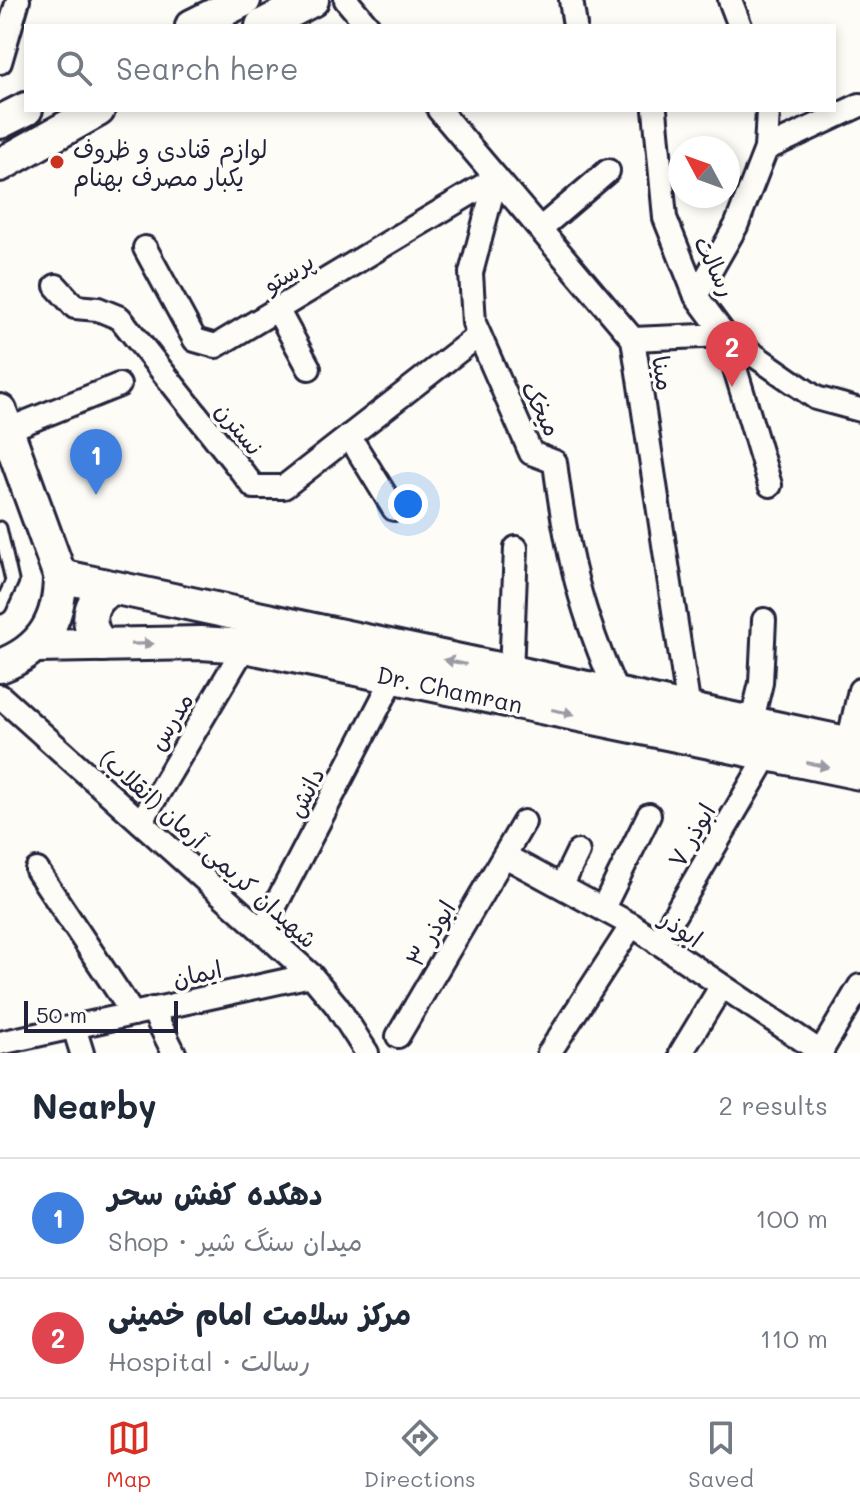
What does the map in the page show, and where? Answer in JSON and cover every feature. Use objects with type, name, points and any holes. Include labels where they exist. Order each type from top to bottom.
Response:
[{"type":"main road","points":[[196,24],[244,0]]},
{"type":"main road","points":[[266,24],[312,0]]},
{"type":"main road","points":[[0,122],[24,110]]},
{"type":"main road","points":[[0,165],[94,112]]},
{"type":"main road","points":[[0,666],[36,646],[52,626],[60,602],[60,576],[3,421]]},
{"type":"main road","name":"Dr. Chamran","points":[[60,576],[689,710],[751,724],[856,755]]},
{"type":"main road","points":[[103,645],[92,631],[90,613],[97,597],[112,588]]},
{"type":"main road","name":"Dr. Chamran","points":[[36,646],[201,643],[245,646],[768,755],[856,755]]},
{"type":"street","points":[[0,62],[18,0]]},
{"type":"street","points":[[346,0],[366,24]]},
{"type":"street","points":[[571,0],[575,24]]},
{"type":"street","points":[[730,0],[739,24]]},
{"type":"street","points":[[766,149],[860,105]]},
{"type":"street","name":"مینا","points":[[441,112],[633,339],[689,710]]},
{"type":"street","name":"رسالت","points":[[655,112],[665,218],[696,296],[725,335],[770,485]]},
{"type":"street","points":[[696,296],[736,226],[766,149],[768,112]]},
{"type":"street","points":[[540,229],[608,171]]},
{"type":"street","name":"پرستو","points":[[145,248],[195,340],[216,346],[496,178]]},
{"type":"street","name":"میخک","points":[[496,178],[471,273],[474,323],[531,453],[555,462],[565,544],[576,587],[592,637],[618,696]]},
{"type":"street","name":"نسترن","points":[[56,286],[75,307],[98,309],[120,318],[254,487],[284,487],[479,335]]},
{"type":"street","points":[[277,309],[309,368]]},
{"type":"street","points":[[633,339],[725,335],[816,398],[860,410]]},
{"type":"street","points":[[3,421],[119,385]]},
{"type":"street","points":[[349,436],[394,509]]},
{"type":"street","points":[[511,673],[516,548]]},
{"type":"street","points":[[751,724],[761,683],[764,620]]},
{"type":"street","name":"مدرس","points":[[141,822],[245,646]]},
{"type":"street","name":"دانش","points":[[262,931],[394,677]]},
{"type":"street","points":[[856,755],[860,690]]},
{"type":"street","name":"شهیدان کریمی آرمان (انقلاب)","points":[[0,696],[311,975],[337,1006],[367,1053]]},
{"type":"street","name":"ابوذر ۷","points":[[658,943],[768,755]]},
{"type":"street","points":[[603,908],[649,815]]},
{"type":"street","name":"ابوذر ۳","points":[[398,1036],[524,822]]},
{"type":"street","points":[[562,885],[578,852]]},
{"type":"street","name":"ابوذر","points":[[505,856],[632,925],[821,1053]]},
{"type":"street","points":[[37,870],[174,1053]]},
{"type":"street","points":[[549,1053],[632,925]]},
{"type":"street","name":"ایمان","points":[[0,1043],[311,975]]},
{"type":"street","points":[[821,1053],[860,986]]},
{"type":"street","points":[[681,1053],[721,987]]},
{"type":"street","points":[[74,1027],[82,1053]]},
{"type":"lane","points":[[0,528],[12,581],[0,607]]},
{"type":"place","name":"لوازم قنادی و ظروف یکبار مصرف بهنام","points":[[57,162]]},
{"type":"place","name":"مرکز سلامت امام خمینی","points":[[732,387]]},
{"type":"place","name":"دهکده کفش سحر","points":[[96,495]]}]
